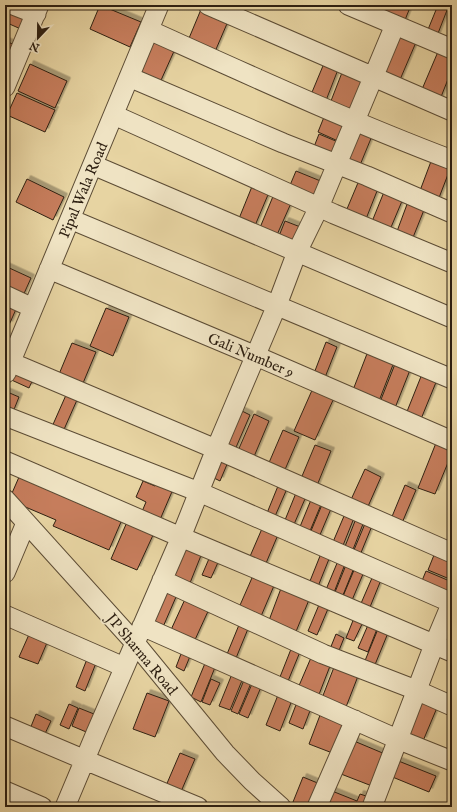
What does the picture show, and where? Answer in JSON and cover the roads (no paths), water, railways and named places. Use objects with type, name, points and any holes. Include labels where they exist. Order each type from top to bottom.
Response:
[{"type":"street","points":[[5,87],[10,61],[37,9],[13,5]]},
{"type":"street","name":"Pipal Wala Road","points":[[8,368],[159,5]]},
{"type":"street","points":[[208,5],[452,111]]},
{"type":"street","points":[[348,5],[452,50]]},
{"type":"street","points":[[65,807],[181,537],[216,449],[277,305],[297,252],[319,207],[394,25]]},
{"type":"street","points":[[149,30],[314,104],[452,160]]},
{"type":"street","points":[[130,77],[283,143],[367,176],[452,213]]},
{"type":"street","points":[[114,115],[319,207],[452,262]]},
{"type":"street","points":[[93,165],[452,318]]},
{"type":"street","points":[[70,219],[452,379]]},
{"type":"street","name":"Gali Number 9","points":[[49,269],[256,356],[452,441]]},
{"type":"street","points":[[5,295],[33,308]]},
{"type":"street","points":[[8,368],[216,449],[452,553]]},
{"type":"street","points":[[5,416],[199,492],[452,603],[434,644],[372,807]]},
{"type":"street","points":[[5,461],[452,652]]},
{"type":"street","name":"JP Sharma Road","points":[[5,498],[26,523],[139,634],[225,753],[252,781],[281,807]]},
{"type":"street","points":[[5,573],[26,523]]},
{"type":"street","points":[[162,580],[323,654],[416,690],[452,706]]},
{"type":"street","points":[[5,615],[124,667]]},
{"type":"street","points":[[139,634],[355,720],[452,761]]},
{"type":"street","points":[[317,807],[355,720]]},
{"type":"street","points":[[5,726],[198,807]]},
{"type":"street","points":[[5,791],[42,807]]}]
